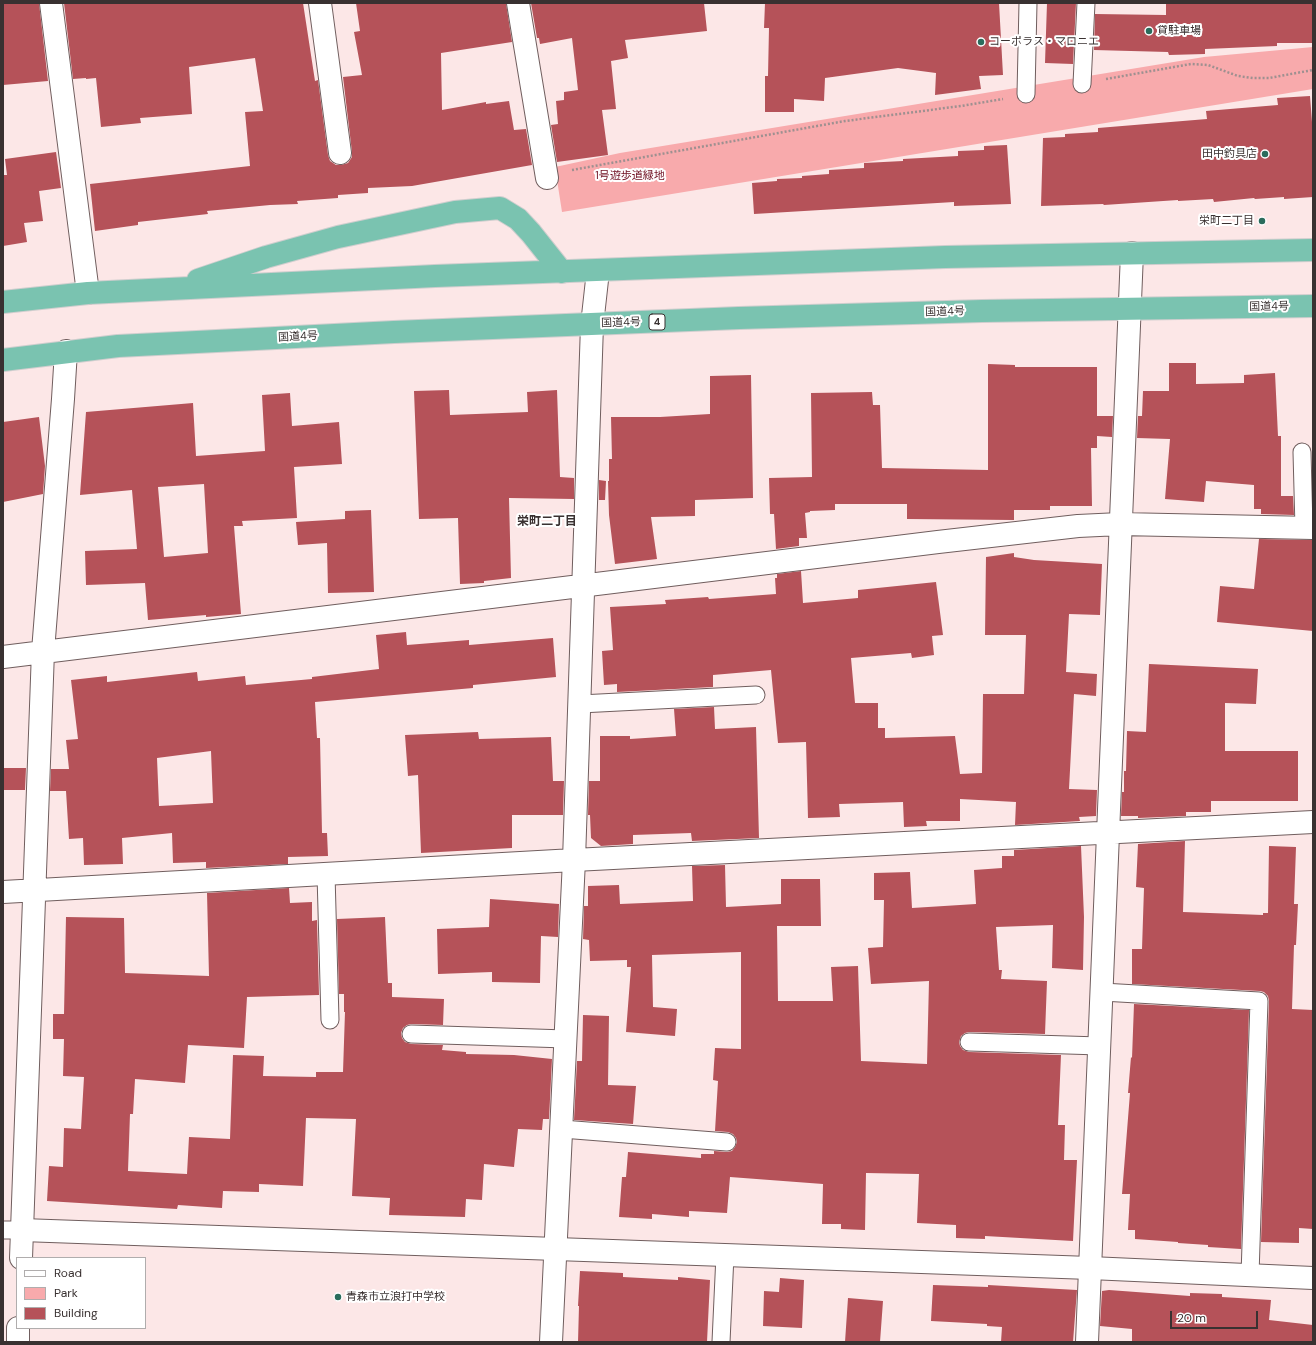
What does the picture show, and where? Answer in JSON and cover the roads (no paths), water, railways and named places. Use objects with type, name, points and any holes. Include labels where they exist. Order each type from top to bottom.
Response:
[{"type":"highway","points":[[174,288],[266,257],[338,236],[455,212],[500,208],[518,219],[532,233],[562,272]]},
{"type":"highway","points":[[3,302],[88,293],[174,288],[562,272],[945,257],[1313,250]]},
{"type":"highway","name":"国道4号","points":[[3,360],[66,351],[118,346],[394,332],[982,311],[1313,306]]},
{"type":"street","points":[[51,3],[88,293]]},
{"type":"street","points":[[320,3],[340,153]]},
{"type":"street","points":[[518,3],[547,178]]},
{"type":"street","points":[[1087,1342],[1132,253]]},
{"type":"street","points":[[552,1342],[574,860],[592,325],[598,271]]},
{"type":"street","points":[[21,1257],[13,1230],[35,890],[43,651],[66,351]]},
{"type":"street","points":[[3,657],[1078,526],[1120,524],[1309,528]]},
{"type":"street","points":[[3,892],[574,860],[1313,822]]},
{"type":"street","points":[[13,1230],[1090,1268],[1313,1278]]},
{"type":"street","points":[[18,1329],[18,1342]]},
{"type":"lane","points":[[1026,94],[1028,3]]},
{"type":"lane","points":[[1082,84],[1086,3]]},
{"type":"lane","points":[[1302,452],[1309,528]]},
{"type":"lane","points":[[580,704],[756,696]]},
{"type":"lane","points":[[326,874],[330,1020]]},
{"type":"lane","points":[[1102,992],[1259,1001],[1250,1275]]},
{"type":"lane","points":[[411,1034],[566,1039]]},
{"type":"lane","points":[[969,1042],[1100,1046]]},
{"type":"lane","points":[[562,1129],[727,1142]]},
{"type":"lane","points":[[721,1342],[725,1255]]},
{"type":"place","name":"貸駐車場","points":[[1149,31]]},
{"type":"place","name":"コーポラス・マロニエ","points":[[981,42]]},
{"type":"place","name":"田中釣具店","points":[[1265,154]]},
{"type":"place","name":"栄町二丁目","points":[[1262,221]]},
{"type":"place","name":"青森市立浪打中学校","points":[[338,1297]]},
{"type":"district","name":"栄町二丁目","points":[[547,522]]},
{"type":"park label","name":"1号遊歩道緑地","points":[[630,176]]}]
